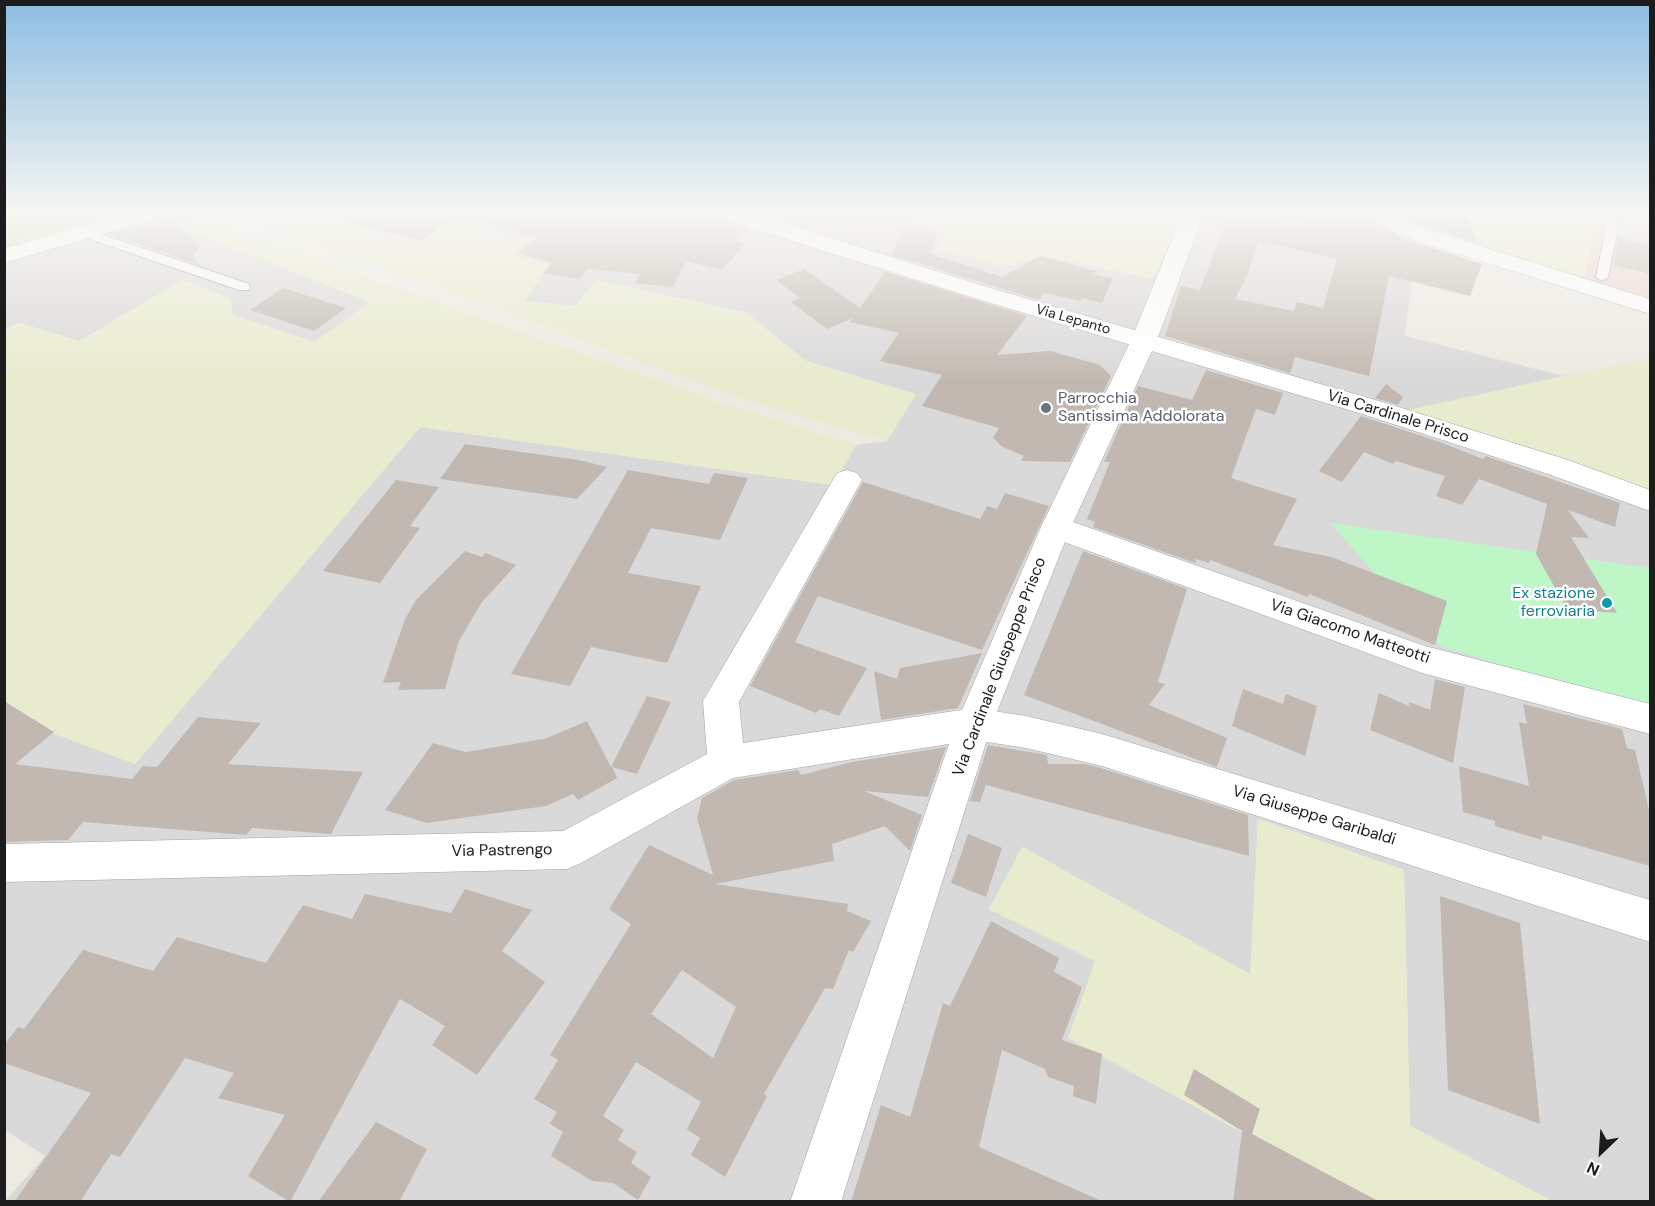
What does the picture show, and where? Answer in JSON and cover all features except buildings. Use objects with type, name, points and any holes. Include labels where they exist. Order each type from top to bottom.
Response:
[{"type":"street","name":"Via Lepanto","points":[[907,269],[1144,340]]},
{"type":"street","name":"Via Cardinale Giuspeppe Prisco","points":[[815,1202],[974,724],[1056,526],[1144,340],[1172,269]]},
{"type":"street","points":[[1527,269],[1650,307]]},
{"type":"street","name":"Via Cardinale Prisco","points":[[1144,340],[1380,410],[1558,467],[1650,501]]},
{"type":"street","points":[[726,762],[721,701],[847,480]]},
{"type":"street","name":"Via Giacomo Matteotti","points":[[1056,526],[1422,659],[1650,719]]},
{"type":"street","name":"Via Pastrengo","points":[[4,862],[567,850],[726,762],[974,724]]},
{"type":"street","name":"Via Giuseppe Garibaldi","points":[[974,724],[1026,732],[1102,750],[1650,921]]},
{"type":"lane","points":[[192,269],[244,287]]},
{"type":"lane","points":[[1602,277],[1604,269]]},
{"type":"shaded area","points":[[4,269],[287,269],[370,302],[315,342],[233,315],[183,280],[79,341],[20,323],[5,329]]},
{"type":"shaded area","points":[[546,269],[1108,269],[1152,279],[1157,269],[1413,269],[1405,336],[1564,376],[1410,410],[1650,498],[1650,1201],[1552,1201],[1410,1126],[1404,870],[1258,819],[1251,975],[1023,847],[989,909],[1095,961],[1368,1201],[5,1201],[45,1156],[5,1130],[4,715],[135,764],[420,427],[832,485],[856,445],[887,441],[916,394],[806,361],[745,312],[575,306],[524,301]]},
{"type":"shaded area","points":[[1586,269],[1650,269],[1650,303],[1583,284]]},
{"type":"green space","points":[[287,269],[345,269],[714,401],[856,445],[833,485],[420,427],[135,764],[5,715],[4,374],[13,368],[5,364],[5,329],[19,323],[79,341],[183,280],[231,298],[233,315],[315,342],[370,302]]},
{"type":"green space","points":[[385,269],[546,269],[524,301],[575,306],[596,280],[745,312],[806,361],[916,394],[887,441],[767,407]]},
{"type":"green space","points":[[1109,269],[1157,269],[1153,279]]},
{"type":"green space","points":[[1537,269],[1586,269],[1583,284]]},
{"type":"green space","points":[[1650,358],[1650,498],[1408,410],[1564,376]]},
{"type":"green space","points":[[1330,523],[1650,568],[1650,710],[1440,646]]},
{"type":"green space","points":[[1258,819],[1404,870],[1410,1126],[1552,1201],[1368,1201],[1068,1038],[1095,961],[989,909],[1022,847],[1250,974]]},
{"type":"place","name":"Parrocchia Santissima Addolorata","points":[[1046,408]]},
{"type":"place","name":"Ex stazione ferroviaria","points":[[1607,603]]}]
